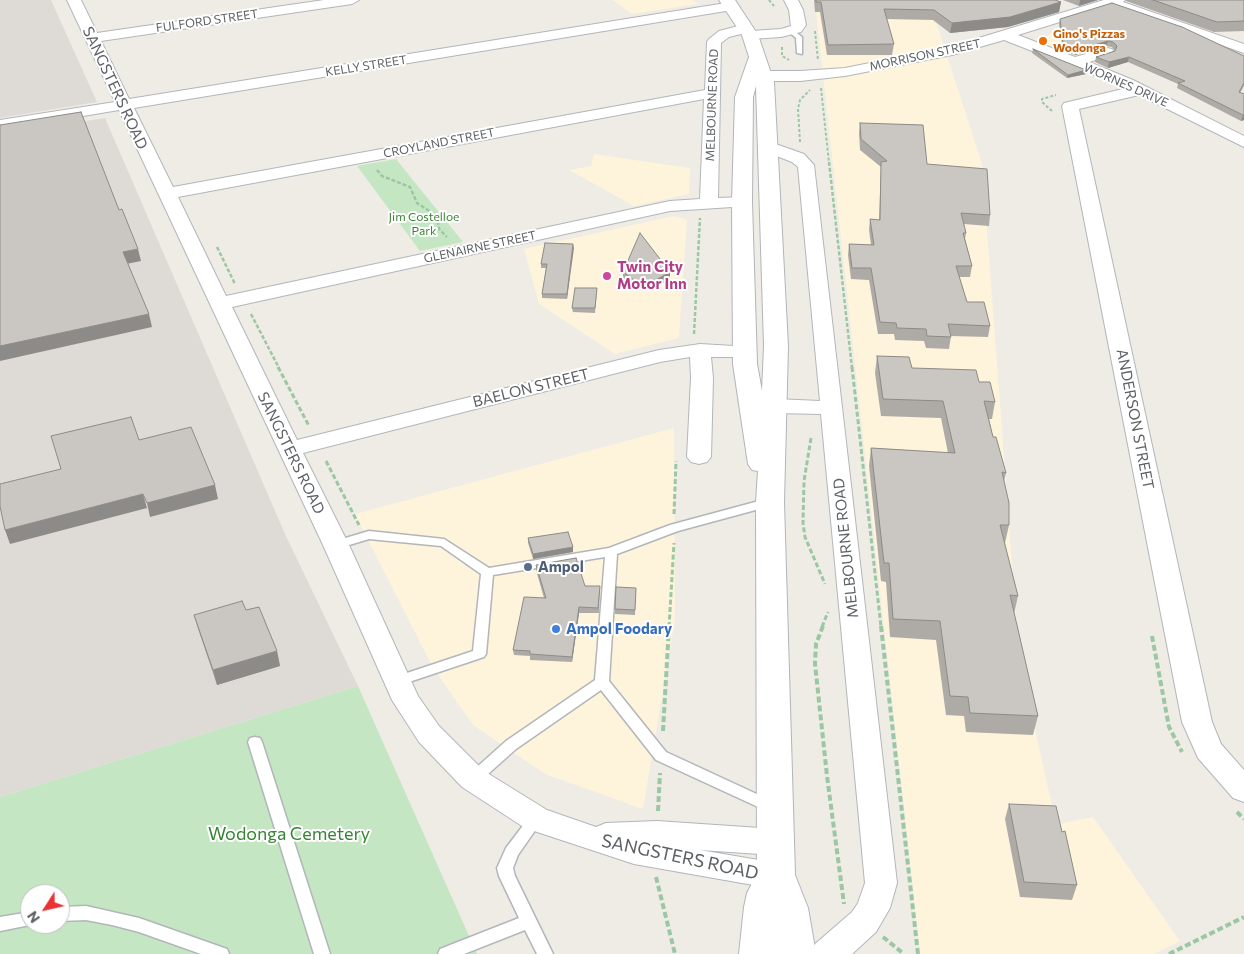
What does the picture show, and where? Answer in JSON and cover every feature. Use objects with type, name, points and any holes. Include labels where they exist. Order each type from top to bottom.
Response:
[{"type":"main road","points":[[729,3],[748,32],[758,69],[743,103],[760,150],[776,346],[770,502],[775,842],[783,889],[789,908],[796,954]]},
{"type":"main road","points":[[760,150],[742,202],[744,351],[752,413],[770,502]]},
{"type":"main road","name":"BAELON STREET","points":[[744,351],[776,346]]},
{"type":"main road","points":[[759,954],[763,907],[775,842]]},
{"type":"street","name":"SANGSTERS ROAD","points":[[74,0],[123,106],[336,545],[406,700],[429,734],[473,779],[536,819],[584,836],[634,851],[655,844],[775,842]]},
{"type":"street","points":[[259,0],[269,12]]},
{"type":"street","name":"FULFORD STREET","points":[[92,38],[352,0]]},
{"type":"street","points":[[791,0],[796,10],[799,25],[791,31]]},
{"type":"street","points":[[1114,1],[1242,47]]},
{"type":"street","name":"MORRISON STREET","points":[[758,69],[814,80],[952,51],[1114,1]]},
{"type":"street","name":"KELLY STREET","points":[[0,125],[123,106],[729,3]]},
{"type":"street","points":[[1061,6],[1079,12]]},
{"type":"street","name":"MELBOURNE ROAD","points":[[702,203],[712,92],[714,42],[724,34],[791,31]]},
{"type":"street","name":"WORNES DRIVE","points":[[1005,35],[1111,76],[1244,142]]},
{"type":"street","points":[[1075,62],[1107,52]]},
{"type":"street","name":"MORRISON STREET","points":[[758,69],[822,78],[845,72]]},
{"type":"street","name":"MORRISON STREET","points":[[758,69],[796,71],[822,78]]},
{"type":"street","name":"ANDERSON STREET","points":[[1140,90],[1070,106],[1196,722],[1208,750],[1244,790]]},
{"type":"street","name":"CROYLAND STREET","points":[[166,194],[712,92]]},
{"type":"street","points":[[760,150],[793,156]]},
{"type":"street","name":"MELBOURNE ROAD","points":[[793,156],[806,165],[821,408],[881,883],[873,908],[864,922],[838,946],[826,954]]},
{"type":"street","name":"GLENAIRNE STREET","points":[[219,304],[670,206],[742,202]]},
{"type":"street","points":[[693,351],[702,378],[699,457]]},
{"type":"street","name":"BAELON STREET","points":[[290,449],[642,360],[693,351],[744,351]]},
{"type":"street","points":[[775,406],[821,408]]},
{"type":"lane","points":[[791,31],[799,37],[800,53]]},
{"type":"lane","points":[[336,545],[369,535],[444,543],[487,572],[611,552],[674,528],[770,502]]},
{"type":"lane","points":[[611,552],[602,682],[661,756],[775,842]]},
{"type":"lane","points":[[397,681],[479,654],[487,572]]},
{"type":"lane","points":[[473,779],[511,745],[602,682]]},
{"type":"lane","points":[[255,742],[322,954]]},
{"type":"lane","points":[[536,819],[511,852],[505,868],[507,876],[545,954]]},
{"type":"lane","points":[[70,913],[86,912],[139,925],[221,954]]},
{"type":"lane","points":[[0,924],[20,921]]},
{"type":"lane","points":[[446,954],[529,921]]},
{"type":"path","points":[[793,156],[800,149],[798,109],[800,100],[822,78]]},
{"type":"path","points":[[822,78],[918,954]]},
{"type":"path","points":[[371,156],[376,164],[378,173],[410,187],[414,192],[414,199],[437,216],[439,229],[449,238]]},
{"type":"path","points":[[693,351],[702,203]]},
{"type":"path","points":[[821,408],[812,432],[804,481],[803,522],[805,536],[827,588]]},
{"type":"path","points":[[675,954],[655,874],[655,844],[674,528],[676,458]]},
{"type":"path","points":[[326,461],[364,536]]},
{"type":"path","points":[[830,608],[818,636],[815,651],[827,776],[844,905],[904,954]]},
{"type":"path","points":[[1169,954],[1244,917]]},
{"type":"shaded area","points":[[0,0],[51,0],[97,102],[0,118]]},
{"type":"shaded area","points":[[613,0],[692,0],[698,4],[632,14]]},
{"type":"shaded area","points":[[812,0],[929,0],[982,164],[1019,656],[1056,824],[1093,817],[1180,941],[1154,954],[920,954],[815,2]]},
{"type":"shaded area","points":[[1064,30],[1121,51],[1079,57],[1033,40]]},
{"type":"shaded area","points":[[105,118],[285,534],[358,686],[0,797],[0,134]]},
{"type":"shaded area","points":[[594,154],[690,168],[689,194],[634,206],[569,170],[591,166]]},
{"type":"shaded area","name":"Twin City Motor Inn","points":[[674,216],[687,220],[679,338],[615,354],[539,304],[524,249]]},
{"type":"shaded area","name":"Ampol","points":[[674,428],[675,619],[643,809],[545,774],[473,725],[432,666],[355,514]]},
{"type":"green space","name":"Jim Costelloe Park","points":[[396,159],[463,242],[420,251],[357,166]]},
{"type":"green space","name":"Wodonga Cemetery","points":[[358,686],[477,954],[0,954],[0,797]]},
{"type":"building","points":[[816,0],[1055,0],[1061,2],[1010,17],[952,23],[934,10],[884,9],[894,44],[828,45],[821,2],[816,2]]},
{"type":"building","points":[[1153,0],[1244,0],[1244,21],[1217,22]]},
{"type":"building","points":[[1112,3],[1182,27],[1244,56],[1244,83],[1239,92],[1244,94],[1244,115],[1178,83],[1185,81],[1129,57],[1109,62],[1096,57],[1115,51],[1117,46],[1113,42],[1108,41],[1076,50],[1060,44],[1063,43],[1060,19]]},
{"type":"building","points":[[1033,49],[1086,70],[1068,75]]},
{"type":"building","points":[[81,112],[119,210],[122,209],[138,249],[123,252],[149,314],[0,346],[0,125]]},
{"type":"building","points":[[860,123],[923,125],[927,164],[987,169],[990,215],[961,213],[966,233],[963,233],[972,266],[956,266],[967,302],[984,302],[990,326],[948,324],[951,337],[927,336],[926,329],[897,328],[896,323],[880,322],[871,268],[852,268],[849,244],[874,245],[870,219],[880,220],[881,162],[887,161],[861,139]]},
{"type":"building","points":[[640,233],[670,272],[656,280],[634,280],[623,272]]},
{"type":"building","points":[[545,243],[573,244],[567,294],[542,294],[547,264],[541,264]]},
{"type":"building","points":[[575,288],[597,288],[595,308],[572,308]]},
{"type":"building","points":[[877,356],[909,357],[912,368],[976,370],[979,382],[990,382],[995,402],[984,401],[993,437],[996,437],[1006,473],[1002,472],[1009,503],[1009,525],[1000,525],[1018,596],[1010,595],[1038,716],[970,713],[968,697],[950,696],[940,621],[893,619],[889,563],[884,563],[871,448],[955,453],[943,401],[883,399]]},
{"type":"building","points":[[131,417],[139,440],[191,427],[215,485],[147,503],[143,494],[5,530],[0,506],[0,484],[61,469],[51,436]]},
{"type":"building","points":[[568,532],[573,547],[533,554],[528,538]]},
{"type":"building","points":[[576,558],[585,586],[600,586],[598,608],[579,607],[572,657],[530,654],[530,651],[513,650],[524,597],[546,598],[536,565]]},
{"type":"building","points":[[616,587],[636,588],[635,610],[615,609]]},
{"type":"building","points":[[242,601],[246,610],[259,607],[277,651],[213,670],[194,615]]},
{"type":"building","points":[[1009,804],[1056,806],[1062,832],[1065,831],[1077,885],[1024,882]]},
{"type":"place","name":"Gino's Pizzas Wodonga","points":[[1043,41]]},
{"type":"place","name":"Twin City Motor Inn","points":[[607,276]]},
{"type":"place","name":"Ampol","points":[[528,567]]},
{"type":"place","name":"Ampol Foodary","points":[[556,629]]}]
